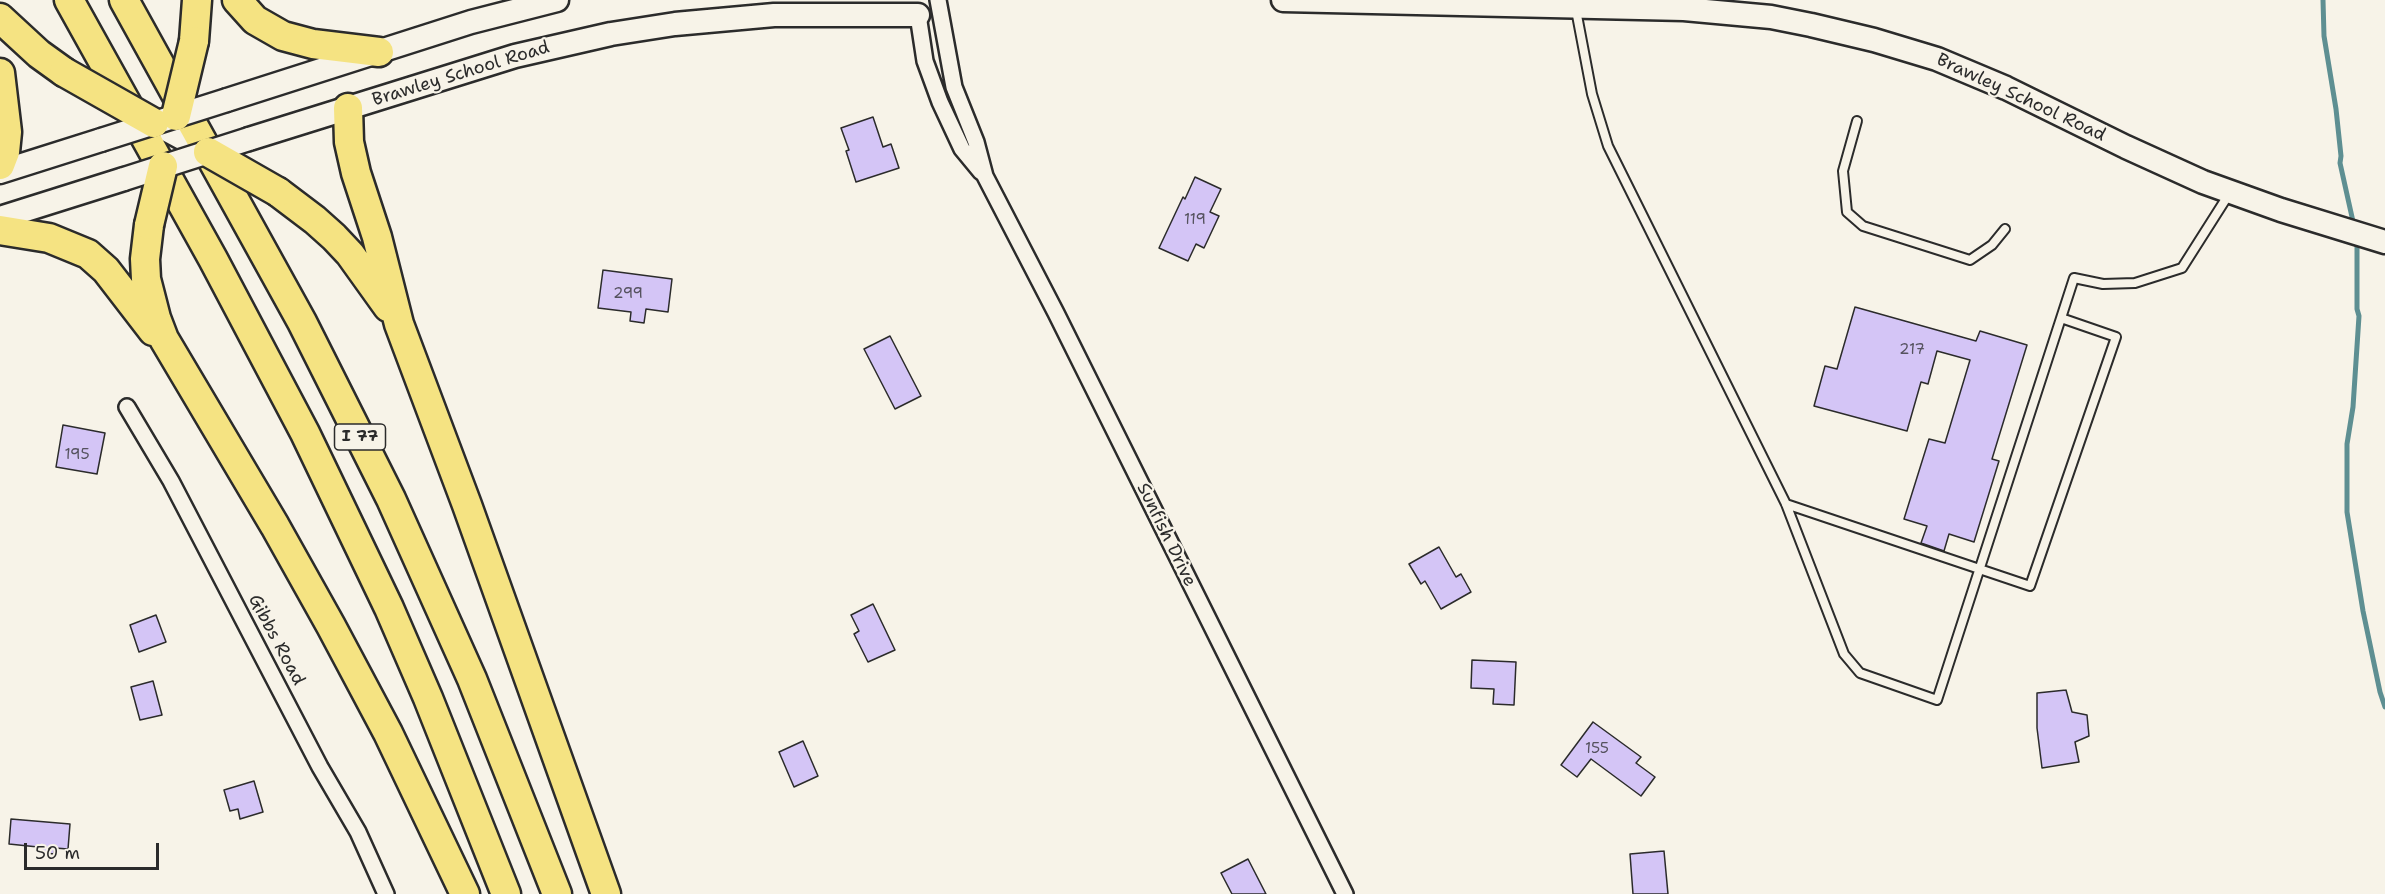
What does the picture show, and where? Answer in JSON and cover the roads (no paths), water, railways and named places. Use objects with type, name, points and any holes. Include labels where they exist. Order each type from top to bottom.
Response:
[{"type":"highway","name":"I 77","points":[[69,0],[229,287],[310,442],[384,598],[428,698],[506,894]]},
{"type":"highway","name":"I 77","points":[[124,0],[297,312],[381,480],[472,679],[556,894]]},
{"type":"highway","points":[[0,18],[39,54],[64,72],[167,124],[194,41],[197,0]]},
{"type":"highway","points":[[237,0],[255,20],[284,36],[313,44],[379,52]]},
{"type":"highway","points":[[0,73],[7,132],[5,152],[0,165]]},
{"type":"highway","points":[[348,108],[349,142],[356,172],[377,237],[399,324],[463,494],[606,894]]},
{"type":"highway","points":[[208,153],[278,192],[315,220],[350,254],[399,324]]},
{"type":"highway","points":[[164,166],[149,225],[145,259],[146,279],[156,318],[175,360]]},
{"type":"highway","points":[[0,230],[49,238],[88,254],[106,270],[175,360],[275,526],[331,626],[393,743],[465,894]]},
{"type":"main road","points":[[0,172],[101,140],[167,124],[227,100],[503,13],[557,0]]},
{"type":"main road","name":"Brawley School Road","points":[[1283,0],[1684,9],[1771,17],[1874,40],[1937,59],[1987,80],[2126,147],[2230,192],[2385,242]]},
{"type":"main road","name":"Brawley School Road","points":[[0,218],[515,56],[643,28],[774,15],[921,5]]},
{"type":"main road","points":[[167,124],[208,153]]},
{"type":"main road","points":[[164,166],[167,124]]},
{"type":"street","name":"Sunfish Drive","points":[[938,0],[954,87],[976,142],[985,176],[1056,313],[1345,894]]},
{"type":"street","name":"Sunfish Drive","points":[[921,5],[925,61],[940,102],[962,149],[985,176]]},
{"type":"street","name":"Gibbs Road","points":[[127,407],[171,481],[320,767],[358,832],[386,894]]},
{"type":"lane","points":[[1575,6],[1592,94],[1608,146],[1786,504],[1844,654],[1860,673],[1938,700],[2074,278],[2103,284],[2135,283],[2182,268],[2230,192]]},
{"type":"lane","points":[[1857,121],[1843,171],[1847,212],[1863,226],[1970,260],[1992,245],[2006,229]]},
{"type":"lane","points":[[1786,504],[2030,586],[2116,337],[2061,318]]},
{"type":"waterway","points":[[2323,0],[2324,36],[2336,109],[2340,163],[2354,226]]},
{"type":"waterway","points":[[2357,238],[2357,309],[2359,316],[2353,407],[2347,444],[2347,512],[2363,611],[2385,707]]}]
